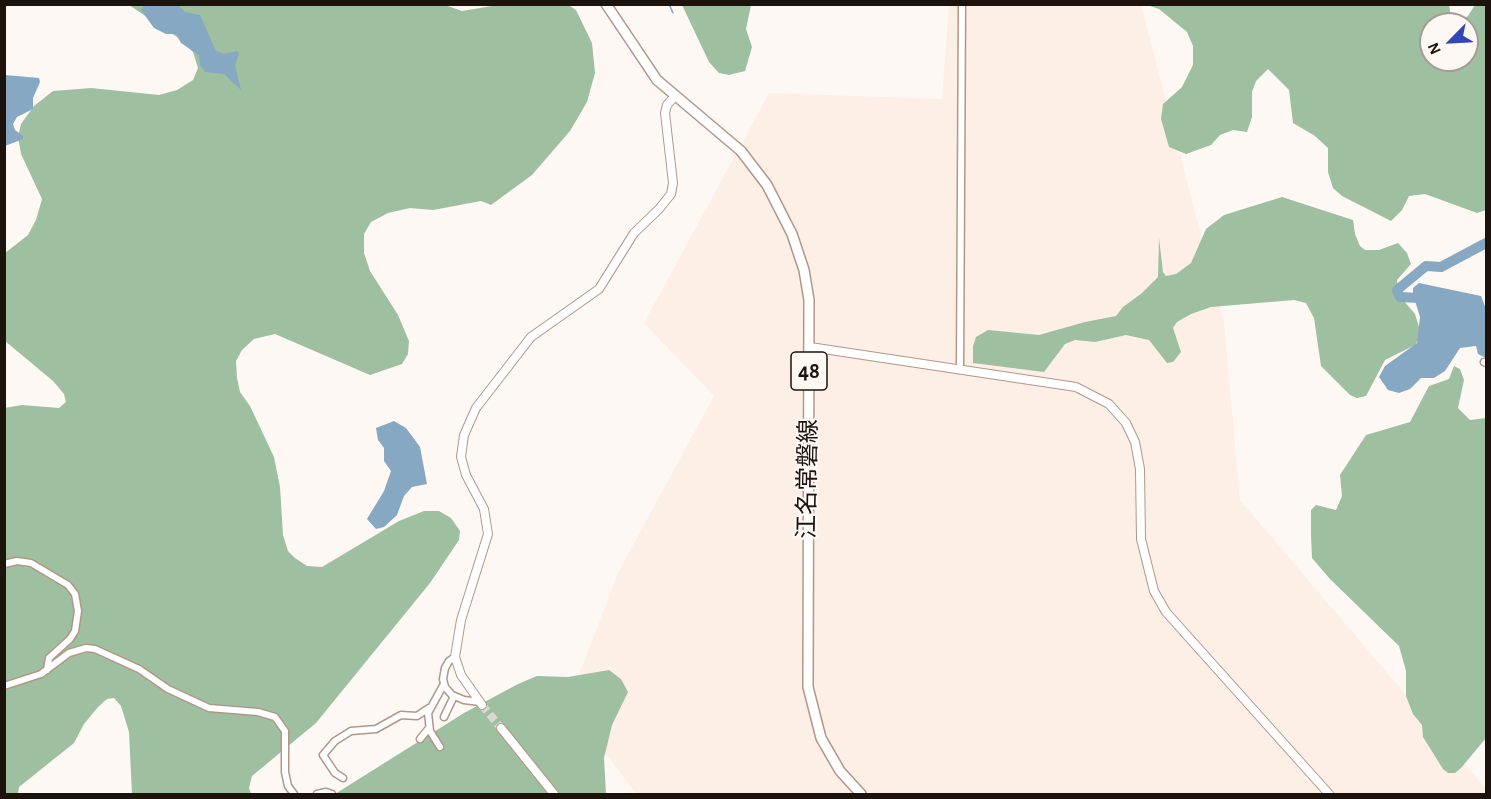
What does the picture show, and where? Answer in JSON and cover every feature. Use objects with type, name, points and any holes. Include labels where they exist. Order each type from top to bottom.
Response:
[{"type":"main road","name":"江名常磐線","points":[[606,4],[657,80],[741,151],[767,185],[792,234],[804,270],[809,300],[810,347],[808,687],[821,738],[840,771],[861,795]]},
{"type":"street","points":[[960,368],[962,4]]},
{"type":"street","points":[[481,703],[461,675],[455,657],[461,620],[488,534],[484,509],[463,465],[461,450],[464,435],[476,408],[531,337],[599,289],[634,233],[671,194],[673,183],[665,113],[667,105],[675,96]]},
{"type":"street","points":[[810,347],[1076,387],[1100,397],[1118,413],[1132,433],[1138,452],[1141,539],[1154,591],[1166,612],[1329,795]]},
{"type":"street","points":[[4,564],[17,561],[31,562],[68,585],[75,594],[78,611],[75,631],[70,639],[49,658],[47,670]]},
{"type":"street","points":[[4,686],[47,670],[69,653],[91,648],[139,669],[168,689],[209,708],[258,712],[275,717],[285,731],[286,776],[294,795]]},
{"type":"street","points":[[342,778],[320,757],[326,748],[347,733],[376,729],[401,715],[417,716],[429,708],[444,684],[447,663],[455,657]]},
{"type":"street","points":[[444,684],[454,696],[481,703]]},
{"type":"street","points":[[444,717],[454,696]]},
{"type":"street","points":[[429,708],[429,728],[440,747]]},
{"type":"street","points":[[420,739],[429,728]]},
{"type":"street","points":[[501,728],[554,795]]},
{"type":"street","points":[[317,795],[326,792],[332,795]]},
{"type":"shaded area","points":[[949,5],[1141,5],[1224,323],[1240,500],[1486,789],[1486,794],[636,794],[568,703],[619,571],[714,396],[644,323],[769,93],[942,99]]},
{"type":"green space","points":[[442,4],[462,11],[498,5],[567,4],[576,10],[592,43],[595,73],[587,102],[570,131],[532,175],[491,205],[481,201],[433,210],[410,208],[388,213],[371,222],[364,234],[364,253],[370,271],[398,315],[409,341],[408,354],[402,364],[370,375],[275,334],[254,339],[242,350],[236,361],[240,392],[250,406],[274,457],[280,487],[283,535],[288,551],[295,558],[307,566],[322,567],[399,521],[424,511],[439,511],[451,518],[460,531],[459,540],[430,583],[316,723],[252,776],[249,788],[251,794],[132,794],[129,732],[121,706],[114,698],[107,699],[98,707],[84,724],[74,743],[19,787],[18,794],[5,794],[4,408],[22,405],[59,408],[66,402],[64,394],[53,381],[5,341],[5,253],[28,235],[36,220],[42,199],[21,154],[18,137],[21,124],[34,106],[53,91],[91,88],[159,95],[177,90],[193,80],[198,68],[193,52],[177,37],[129,5]]},
{"type":"green space","points":[[682,5],[751,5],[746,29],[752,47],[745,71],[729,75],[719,73],[709,62]]},
{"type":"green space","points":[[1147,5],[1449,5],[1450,12],[1419,12],[1419,72],[1479,72],[1479,12],[1471,12],[1475,5],[1486,5],[1486,210],[1477,213],[1425,194],[1409,196],[1402,210],[1391,221],[1342,196],[1333,188],[1328,172],[1328,148],[1315,136],[1293,123],[1289,90],[1268,69],[1256,81],[1252,92],[1252,117],[1247,132],[1233,130],[1220,135],[1211,145],[1186,154],[1169,147],[1161,119],[1163,104],[1182,87],[1193,65],[1193,46],[1187,32],[1159,9]]},
{"type":"green space","points":[[1282,197],[1353,220],[1355,234],[1360,246],[1365,250],[1379,250],[1398,243],[1407,253],[1411,264],[1397,280],[1398,294],[1415,314],[1420,330],[1419,338],[1415,345],[1385,360],[1366,396],[1357,398],[1350,395],[1321,366],[1314,318],[1306,303],[1294,300],[1211,307],[1191,314],[1177,322],[1173,328],[1181,352],[1173,362],[1167,363],[1149,340],[1126,335],[1095,342],[1075,340],[1065,344],[1044,372],[973,363],[973,346],[976,337],[988,330],[1039,335],[1116,316],[1123,307],[1158,277],[1159,238],[1163,272],[1166,276],[1176,274],[1191,263],[1206,229],[1224,215]]},
{"type":"green space","points":[[1454,366],[1460,369],[1464,380],[1458,408],[1470,420],[1486,418],[1486,738],[1461,768],[1455,773],[1448,773],[1443,769],[1423,737],[1422,725],[1413,714],[1406,696],[1406,671],[1399,646],[1330,579],[1312,558],[1311,510],[1316,505],[1336,510],[1342,496],[1340,475],[1366,435],[1410,422],[1429,386],[1449,379]]},
{"type":"green space","points":[[609,670],[621,679],[628,692],[612,725],[604,758],[606,794],[335,794],[464,713],[518,684],[537,676],[568,677]]},
{"type":"water","points":[[145,5],[178,5],[185,12],[200,15],[216,51],[224,54],[237,51],[239,54],[235,65],[241,90],[224,74],[205,72],[200,65],[199,55],[181,43],[176,34],[166,34],[154,28],[141,10]]},
{"type":"water","points":[[5,75],[39,78],[40,82],[33,98],[33,109],[17,117],[13,124],[23,139],[5,146]]},
{"type":"water","points":[[1419,283],[1481,296],[1486,309],[1486,358],[1478,354],[1476,346],[1460,348],[1445,371],[1434,378],[1421,378],[1410,389],[1399,393],[1388,390],[1379,377],[1385,366],[1417,343],[1420,317],[1413,288]]},
{"type":"water","points":[[394,421],[406,428],[420,447],[427,484],[412,487],[404,496],[397,515],[384,527],[376,529],[367,519],[384,491],[391,471],[384,461],[384,448],[378,440],[376,428]]},
{"type":"waterway","points":[[669,4],[673,13]]},
{"type":"waterway","points":[[1419,298],[1400,297],[1397,290],[1426,266],[1441,267],[1486,243]]},
{"type":"tunnel","points":[[482,705],[501,728]]}]
